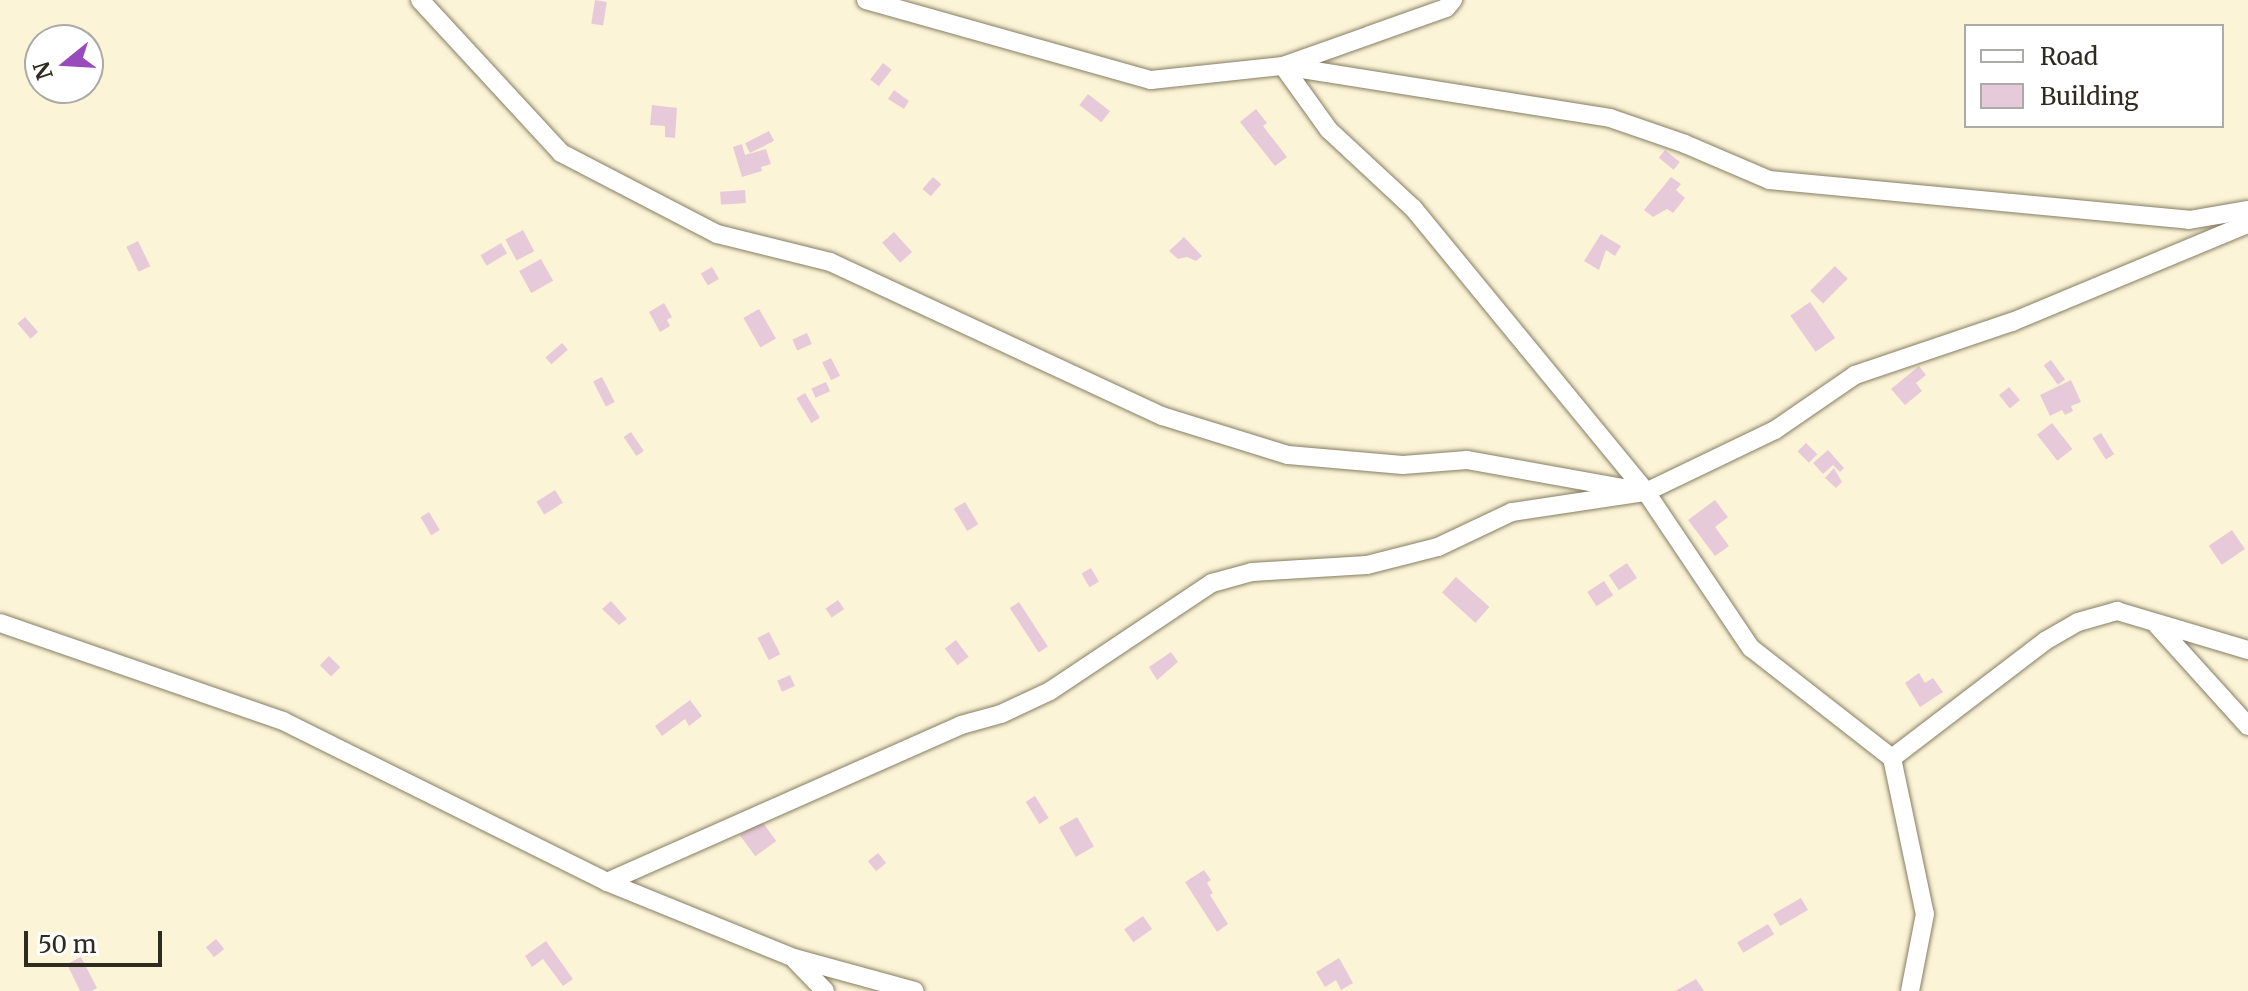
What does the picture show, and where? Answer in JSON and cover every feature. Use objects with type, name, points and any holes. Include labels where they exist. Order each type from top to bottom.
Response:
[{"type":"street","points":[[420,0],[561,153],[717,234],[830,262],[1162,416],[1288,455],[1403,465],[1467,460],[1646,492]]},
{"type":"street","points":[[866,0],[1151,80],[1283,66],[1446,8],[1453,0]]},
{"type":"street","points":[[1283,66],[1329,130],[1413,208],[1646,492],[1751,648],[1892,758],[1925,914],[1910,991]]},
{"type":"street","points":[[1283,66],[1610,118],[1685,144],[1769,180],[2189,220],[2248,210]]},
{"type":"street","points":[[607,882],[961,725],[1001,714],[1050,691],[1212,583],[1252,572],[1367,565],[1438,547],[1512,512],[1646,492],[1775,430],[1855,375],[2012,322],[2248,224]]},
{"type":"street","points":[[1892,758],[2045,641],[2078,622],[2117,611],[2248,650]]},
{"type":"street","points":[[2153,621],[2248,726]]},
{"type":"street","points":[[0,623],[283,721],[607,882],[794,958],[915,991]]},
{"type":"street","points":[[794,958],[825,991]]},
{"type":"building","points":[[595,0],[607,2],[603,26],[591,24]]},
{"type":"building","points":[[883,63],[892,70],[879,86],[870,80]]},
{"type":"building","points":[[894,90],[909,101],[904,109],[888,99]]},
{"type":"building","points":[[1088,94],[1110,111],[1101,122],[1079,105]]},
{"type":"building","points":[[652,105],[677,108],[675,138],[665,137],[665,126],[650,125]]},
{"type":"building","points":[[1256,109],[1267,123],[1263,126],[1287,157],[1275,166],[1240,122]]},
{"type":"building","points":[[769,131],[774,141],[750,153],[745,143]]},
{"type":"building","points":[[742,144],[745,155],[766,149],[771,164],[761,167],[762,171],[742,177],[733,147]]},
{"type":"building","points":[[1665,150],[1680,162],[1673,170],[1659,158]]},
{"type":"building","points":[[933,177],[941,184],[931,196],[923,189]]},
{"type":"building","points":[[1671,177],[1681,184],[1676,190],[1685,198],[1673,213],[1667,209],[1653,217],[1644,210]]},
{"type":"building","points":[[745,190],[746,203],[721,205],[720,192]]},
{"type":"building","points":[[523,230],[534,251],[517,261],[505,239]]},
{"type":"building","points":[[894,232],[912,252],[900,263],[882,243]]},
{"type":"building","points":[[1601,234],[1621,246],[1615,256],[1606,250],[1599,270],[1584,261]]},
{"type":"building","points":[[1184,237],[1202,256],[1196,261],[1187,257],[1178,259],[1169,251]]},
{"type":"building","points":[[138,241],[150,266],[139,272],[126,247]]},
{"type":"building","points":[[501,243],[507,253],[487,266],[480,255]]},
{"type":"building","points":[[541,259],[553,281],[531,293],[519,271]]},
{"type":"building","points":[[1835,266],[1848,279],[1823,303],[1810,291]]},
{"type":"building","points":[[712,267],[719,279],[708,286],[701,274]]},
{"type":"building","points":[[1810,302],[1835,338],[1816,352],[1790,316]]},
{"type":"building","points":[[664,303],[672,317],[667,320],[670,326],[660,332],[649,312]]},
{"type":"building","points":[[759,309],[776,338],[760,347],[743,318]]},
{"type":"building","points":[[25,317],[38,332],[31,339],[17,324]]},
{"type":"building","points":[[807,333],[812,344],[797,350],[792,340]]},
{"type":"building","points":[[562,343],[568,350],[551,364],[545,357]]},
{"type":"building","points":[[831,358],[840,376],[831,380],[822,363]]},
{"type":"building","points":[[2051,360],[2065,379],[2058,385],[2044,365]]},
{"type":"building","points":[[1919,366],[1926,375],[1916,383],[1922,391],[1905,405],[1891,389]]},
{"type":"building","points":[[602,377],[615,402],[606,406],[593,382]]},
{"type":"building","points":[[2071,380],[2081,402],[2071,406],[2073,411],[2065,415],[2062,410],[2050,416],[2040,395]]},
{"type":"building","points":[[826,382],[830,391],[815,398],[811,389]]},
{"type":"building","points":[[2009,387],[2020,400],[2010,408],[1999,395]]},
{"type":"building","points":[[805,393],[820,418],[811,423],[796,398]]},
{"type":"building","points":[[2052,423],[2072,449],[2057,461],[2037,435]]},
{"type":"building","points":[[631,432],[644,451],[636,456],[624,437]]},
{"type":"building","points":[[2101,433],[2114,454],[2106,460],[2093,438]]},
{"type":"building","points":[[1806,443],[1817,454],[1809,463],[1798,451]]},
{"type":"building","points":[[1828,450],[1844,468],[1840,472],[1833,465],[1823,474],[1813,463]]},
{"type":"building","points":[[1834,468],[1842,482],[1836,488],[1825,478]]},
{"type":"building","points":[[555,490],[563,503],[544,514],[536,502]]},
{"type":"building","points":[[1715,500],[1728,517],[1715,527],[1729,546],[1715,556],[1688,520]]},
{"type":"building","points":[[965,502],[978,524],[967,531],[954,509]]},
{"type":"building","points":[[429,512],[440,530],[431,535],[420,517]]},
{"type":"building","points":[[2232,530],[2245,549],[2222,565],[2209,546]]},
{"type":"building","points":[[1627,563],[1637,578],[1619,590],[1609,575]]},
{"type":"building","points":[[1091,568],[1099,582],[1089,587],[1081,574]]},
{"type":"building","points":[[1456,577],[1489,607],[1475,623],[1442,593]]},
{"type":"building","points":[[1604,581],[1613,595],[1596,606],[1587,592]]},
{"type":"building","points":[[838,600],[844,609],[832,618],[826,608]]},
{"type":"building","points":[[611,601],[627,619],[619,625],[602,609]]},
{"type":"building","points":[[1019,602],[1048,646],[1039,652],[1010,608]]},
{"type":"building","points":[[769,632],[780,654],[769,660],[757,638]]},
{"type":"building","points":[[956,640],[969,657],[957,665],[945,648]]},
{"type":"building","points":[[1171,652],[1178,662],[1157,680],[1149,667]]},
{"type":"building","points":[[329,656],[340,667],[331,677],[320,665]]},
{"type":"building","points":[[1919,673],[1925,683],[1933,678],[1943,692],[1920,707],[1905,683]]},
{"type":"building","points":[[790,675],[795,686],[782,692],[777,681]]},
{"type":"building","points":[[690,700],[702,716],[689,726],[685,719],[662,736],[655,726]]},
{"type":"building","points":[[1035,796],[1049,818],[1039,824],[1026,802]]},
{"type":"building","points":[[1077,817],[1094,846],[1076,857],[1059,828]]},
{"type":"building","points":[[761,820],[776,841],[755,856],[740,835]]},
{"type":"building","points":[[878,853],[886,863],[876,871],[868,861]]},
{"type":"building","points":[[1204,870],[1211,880],[1207,883],[1213,893],[1210,895],[1228,924],[1217,932],[1185,882]]},
{"type":"building","points":[[1801,898],[1808,910],[1780,926],[1773,914]]},
{"type":"building","points":[[1143,916],[1152,929],[1133,942],[1124,929]]},
{"type":"building","points":[[1768,924],[1774,934],[1743,953],[1737,943]]},
{"type":"building","points":[[216,939],[224,949],[214,957],[206,947]]},
{"type":"building","points":[[546,941],[573,979],[563,986],[543,959],[532,967],[525,956]]},
{"type":"building","points":[[81,957],[97,988],[92,991],[80,991],[67,964]]},
{"type":"building","points":[[1339,958],[1353,983],[1341,990],[1336,980],[1325,987],[1316,972]]},
{"type":"building","points":[[1696,979],[1704,991],[1675,991]]}]
